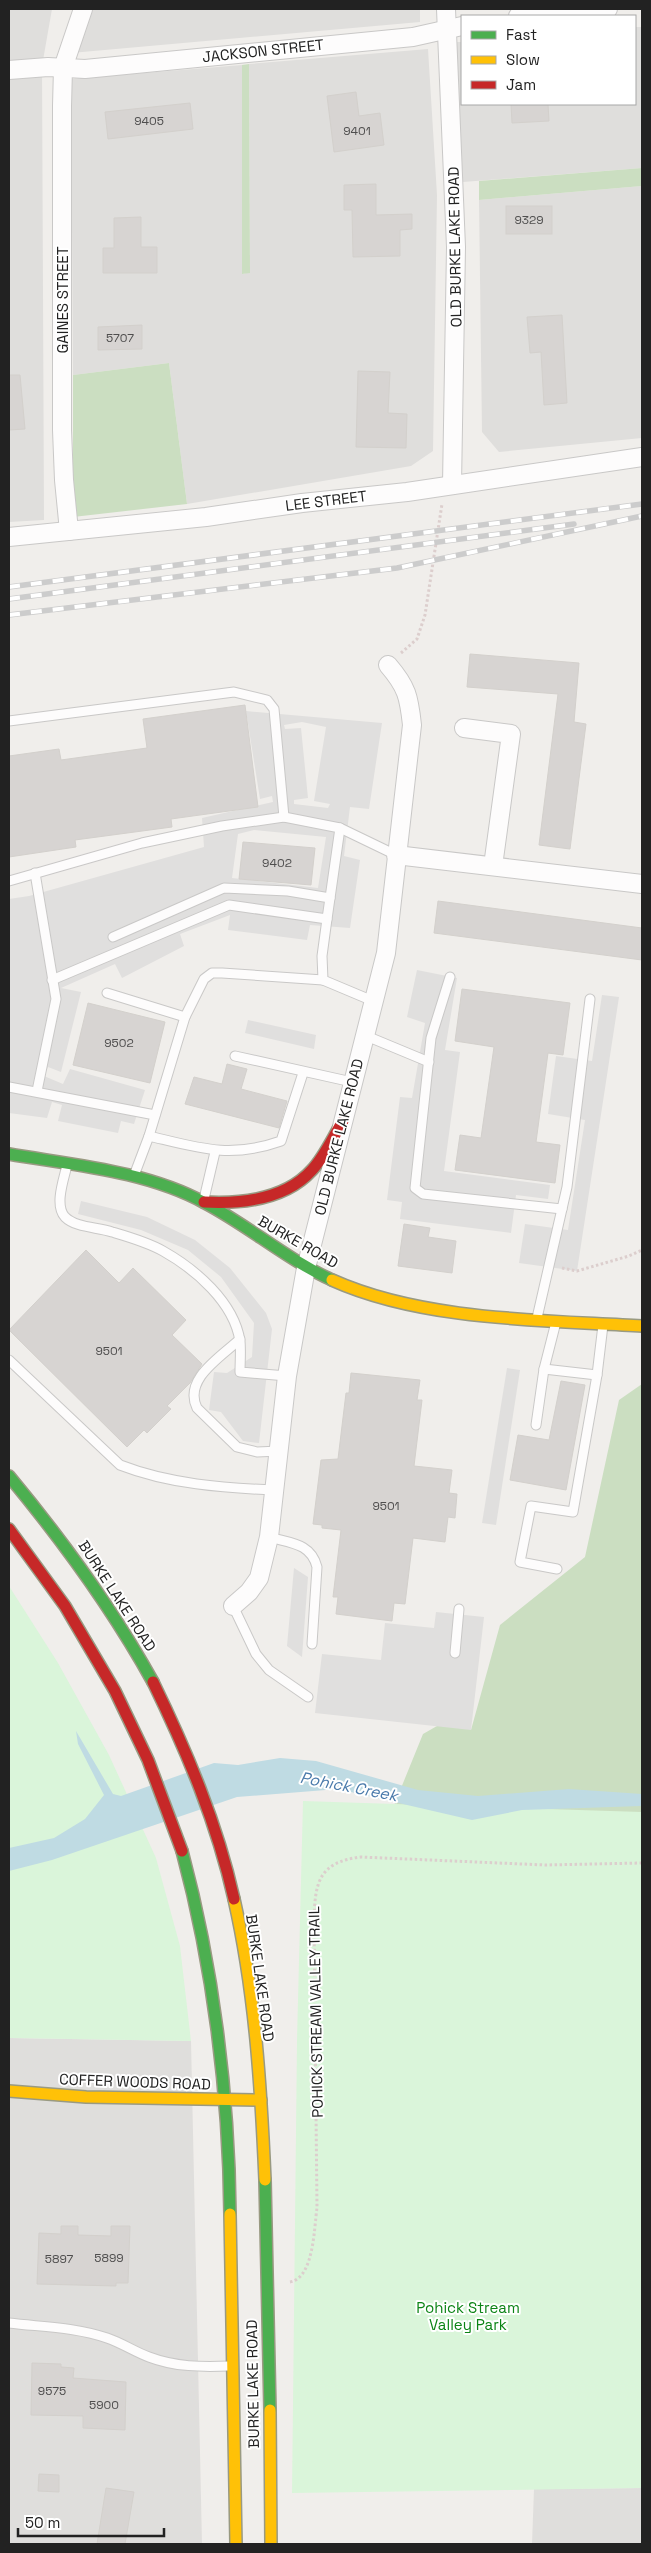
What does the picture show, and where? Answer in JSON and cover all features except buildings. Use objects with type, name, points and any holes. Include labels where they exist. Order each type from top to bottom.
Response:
[{"type":"main road","points":[[204,1202],[227,1204],[280,1192],[312,1170],[343,1122]]},
{"type":"main road","name":"BURKE ROAD","points":[[9,1154],[134,1175],[204,1202],[306,1268],[341,1284],[405,1304],[496,1317],[556,1319],[642,1326]]},
{"type":"main road","name":"BURKE LAKE ROAD","points":[[9,1476],[66,1545],[130,1639],[157,1687],[184,1747],[214,1824],[238,1917],[247,1968],[264,2158],[271,2544]]},
{"type":"main road","name":"BURKE LAKE ROAD","points":[[9,1529],[65,1606],[89,1643],[115,1691],[148,1760],[178,1836],[199,1915],[225,2100],[230,2184],[236,2544]]},
{"type":"main road","name":"COFFER WOODS ROAD","points":[[9,2091],[86,2097],[260,2100]]},
{"type":"street","name":"GAINES STREET","points":[[69,531],[62,430],[63,68],[83,9]]},
{"type":"street","name":"OLD BURKE LAKE ROAD","points":[[446,9],[455,28],[456,246],[447,486]]},
{"type":"street","points":[[531,15],[608,9]]},
{"type":"street","name":"JACKSON STREET","points":[[63,68],[85,69],[413,37],[455,28]]},
{"type":"street","points":[[9,70],[48,67],[63,68]]},
{"type":"street","name":"LEE STREET","points":[[9,537],[206,518],[302,503],[447,486],[642,457]]},
{"type":"street","name":"OLD BURKE LAKE ROAD","points":[[233,1606],[250,1592],[259,1578],[269,1537],[287,1376],[306,1268],[386,953],[412,725],[409,696],[400,680],[388,665]]},
{"type":"street","points":[[464,728],[511,734],[493,866]]},
{"type":"street","points":[[396,855],[642,884]]},
{"type":"lane","points":[[9,721],[234,692],[267,700],[274,709],[284,817]]},
{"type":"lane","points":[[9,881],[142,842],[222,826],[284,817],[340,828],[396,855]]},
{"type":"lane","points":[[323,980],[322,956],[340,828]]},
{"type":"lane","points":[[35,873],[56,999],[37,1091]]},
{"type":"lane","points":[[113,937],[224,888],[288,891],[330,898]]},
{"type":"lane","points":[[52,980],[229,905],[327,919]]},
{"type":"lane","points":[[134,1175],[149,1136],[185,1016],[204,979],[212,973],[323,980],[373,1001]]},
{"type":"lane","points":[[450,977],[431,1038],[415,1188],[423,1194],[562,1209]]},
{"type":"lane","points":[[107,993],[185,1016]]},
{"type":"lane","points":[[537,1318],[567,1187],[590,999]]},
{"type":"lane","points":[[364,1035],[429,1062]]},
{"type":"lane","points":[[235,1056],[303,1073],[352,1082]]},
{"type":"lane","points":[[149,1136],[215,1152],[257,1150],[281,1141],[303,1073]]},
{"type":"lane","points":[[9,1087],[155,1115]]},
{"type":"lane","points":[[204,1202],[215,1152]]},
{"type":"lane","points":[[67,1164],[60,1207],[65,1217],[77,1223],[112,1232],[162,1250],[195,1273],[222,1302],[233,1319],[240,1340],[240,1372],[287,1376]]},
{"type":"lane","points":[[536,1425],[544,1369],[556,1319]]},
{"type":"lane","points":[[557,1569],[520,1562],[531,1506],[573,1512],[597,1375],[604,1322]]},
{"type":"lane","points":[[240,1340],[202,1375],[192,1390],[193,1401],[197,1408],[237,1447],[257,1452],[280,1452]]},
{"type":"lane","points":[[9,1360],[120,1465],[135,1471],[204,1486],[275,1490]]},
{"type":"lane","points":[[544,1369],[597,1375]]},
{"type":"lane","points":[[269,1537],[306,1547],[314,1557],[317,1567],[312,1644]]},
{"type":"lane","points":[[233,1606],[256,1654],[268,1670],[308,1697]]},
{"type":"lane","points":[[455,1653],[458,1608]]},
{"type":"lane","points":[[9,2322],[73,2329],[89,2333],[108,2338],[167,2363],[202,2367],[233,2366]]},
{"type":"path","points":[[388,665],[417,639],[425,615],[447,486]]},
{"type":"path","points":[[548,1266],[577,1271],[629,1256],[642,1250]]},
{"type":"path","name":"POHICK STREAM VALLEY TRAIL","points":[[284,2282],[293,2282],[301,2277],[306,2268],[311,2255],[317,2208],[314,1921],[317,1887],[323,1873],[345,1859],[361,1857],[545,1864],[642,1863]]},
{"type":"shaded area","points":[[9,9],[52,9],[42,66],[44,520],[9,522]]},
{"type":"shaded area","points":[[79,9],[420,9],[420,22],[71,53]]},
{"type":"shaded area","points":[[636,27],[642,27],[642,168],[463,182],[454,42],[461,42],[461,105],[636,105]]},
{"type":"shaded area","points":[[428,49],[437,195],[433,451],[411,466],[187,504],[169,363],[73,375],[71,79],[242,65],[243,274],[250,272],[249,64]]},
{"type":"shaded area","points":[[642,186],[642,438],[499,452],[482,432],[479,200]]},
{"type":"shaded area","points":[[246,711],[382,723],[369,809],[350,807],[344,856],[360,860],[350,928],[310,925],[307,940],[228,930],[230,915],[180,934],[184,946],[122,978],[115,964],[61,988],[81,992],[61,1072],[48,1067],[44,1076],[63,1084],[70,1069],[145,1090],[134,1124],[121,1121],[118,1133],[58,1121],[62,1105],[52,1102],[47,1118],[9,1113],[9,899],[29,896],[204,847],[202,818],[273,802],[272,796],[260,799]],"holes":[[[302,722],[326,727],[314,801],[330,804],[328,808],[294,804],[294,800],[308,798],[301,728],[285,729],[284,725]],[[254,830],[326,837],[318,888],[232,878],[238,834]]]},
{"type":"shaded area","points":[[417,970],[457,978],[445,1050],[460,1052],[444,1171],[550,1185],[548,1199],[516,1195],[511,1233],[400,1219],[402,1202],[387,1200],[400,1097],[412,1098],[425,1023],[407,1017]]},
{"type":"shaded area","points":[[602,995],[619,997],[577,1271],[519,1263],[525,1224],[568,1230],[585,1120],[548,1114],[556,1056],[592,1061]]},
{"type":"shaded area","points":[[248,1020],[316,1035],[314,1049],[245,1033]]},
{"type":"shaded area","points":[[81,1201],[147,1217],[195,1240],[230,1268],[266,1313],[272,1329],[259,1443],[243,1441],[221,1412],[209,1410],[214,1372],[227,1373],[252,1357],[254,1323],[221,1277],[188,1250],[141,1230],[78,1214]]},
{"type":"shaded area","points":[[507,1368],[520,1370],[496,1525],[482,1523]]},
{"type":"shaded area","points":[[294,1568],[308,1577],[302,1657],[287,1646]]},
{"type":"shaded area","points":[[436,1612],[484,1617],[471,1730],[315,1713],[322,1654],[381,1660],[385,1623],[434,1628]]},
{"type":"shaded area","points":[[9,2038],[191,2041],[202,2544],[9,2544]]},
{"type":"shaded area","points":[[642,2488],[642,2544],[532,2544],[534,2489]]},
{"type":"green space","points":[[249,64],[250,273],[242,274],[242,65]]},
{"type":"green space","points":[[642,168],[642,186],[479,200],[479,181]]},
{"type":"green space","points":[[169,363],[187,504],[73,517],[73,375]]},
{"type":"green space","points":[[642,1384],[642,2488],[312,2007],[423,1734],[458,1714],[471,1730],[500,1625],[585,1557],[619,1400]]},
{"type":"green space","points":[[9,1586],[58,1663],[109,1755],[156,1858],[180,1946],[191,2041],[9,2038]]},
{"type":"green space","name":"Pohick Stream Valley Park","points":[[303,1801],[642,1812],[642,2488],[292,2493],[297,2040]]},
{"type":"water","name":"Pohick Creek","points":[[76,1731],[113,1794],[121,1796],[214,1763],[238,1765],[280,1758],[316,1761],[418,1790],[478,1796],[569,1789],[642,1794],[642,1806],[522,1810],[472,1820],[338,1789],[237,1797],[52,1860],[9,1871],[9,1848],[54,1838],[85,1819],[104,1795],[78,1744]]},
{"type":"railway","points":[[9,587],[642,504]]},
{"type":"railway","points":[[9,615],[397,568],[642,516]]},
{"type":"railway","points":[[9,599],[574,524]]},
{"type":"traffic: fast","points":[[9,1154],[134,1176],[183,1192],[221,1212],[315,1272],[332,1280]]},
{"type":"traffic: fast","points":[[9,1476],[49,1525],[104,1601],[153,1682]]},
{"type":"traffic: fast","points":[[182,1851],[211,1985],[223,2077],[230,2214]]},
{"type":"traffic: fast","points":[[265,2180],[270,2410]]},
{"type":"traffic: slow","points":[[332,1280],[367,1294],[405,1304],[444,1311],[524,1320],[642,1326]]},
{"type":"traffic: slow","points":[[234,1899],[247,1969],[256,2039],[265,2180]]},
{"type":"traffic: slow","points":[[9,2091],[86,2097],[261,2100]]},
{"type":"traffic: slow","points":[[230,2214],[236,2544]]},
{"type":"traffic: slow","points":[[270,2410],[271,2544]]},
{"type":"traffic: jam","points":[[204,1202],[247,1201],[276,1194],[289,1188],[317,1165],[343,1121]]},
{"type":"traffic: jam","points":[[9,1529],[65,1606],[115,1691],[148,1760],[182,1851]]},
{"type":"traffic: jam","points":[[153,1682],[200,1788],[219,1843],[234,1899]]}]
